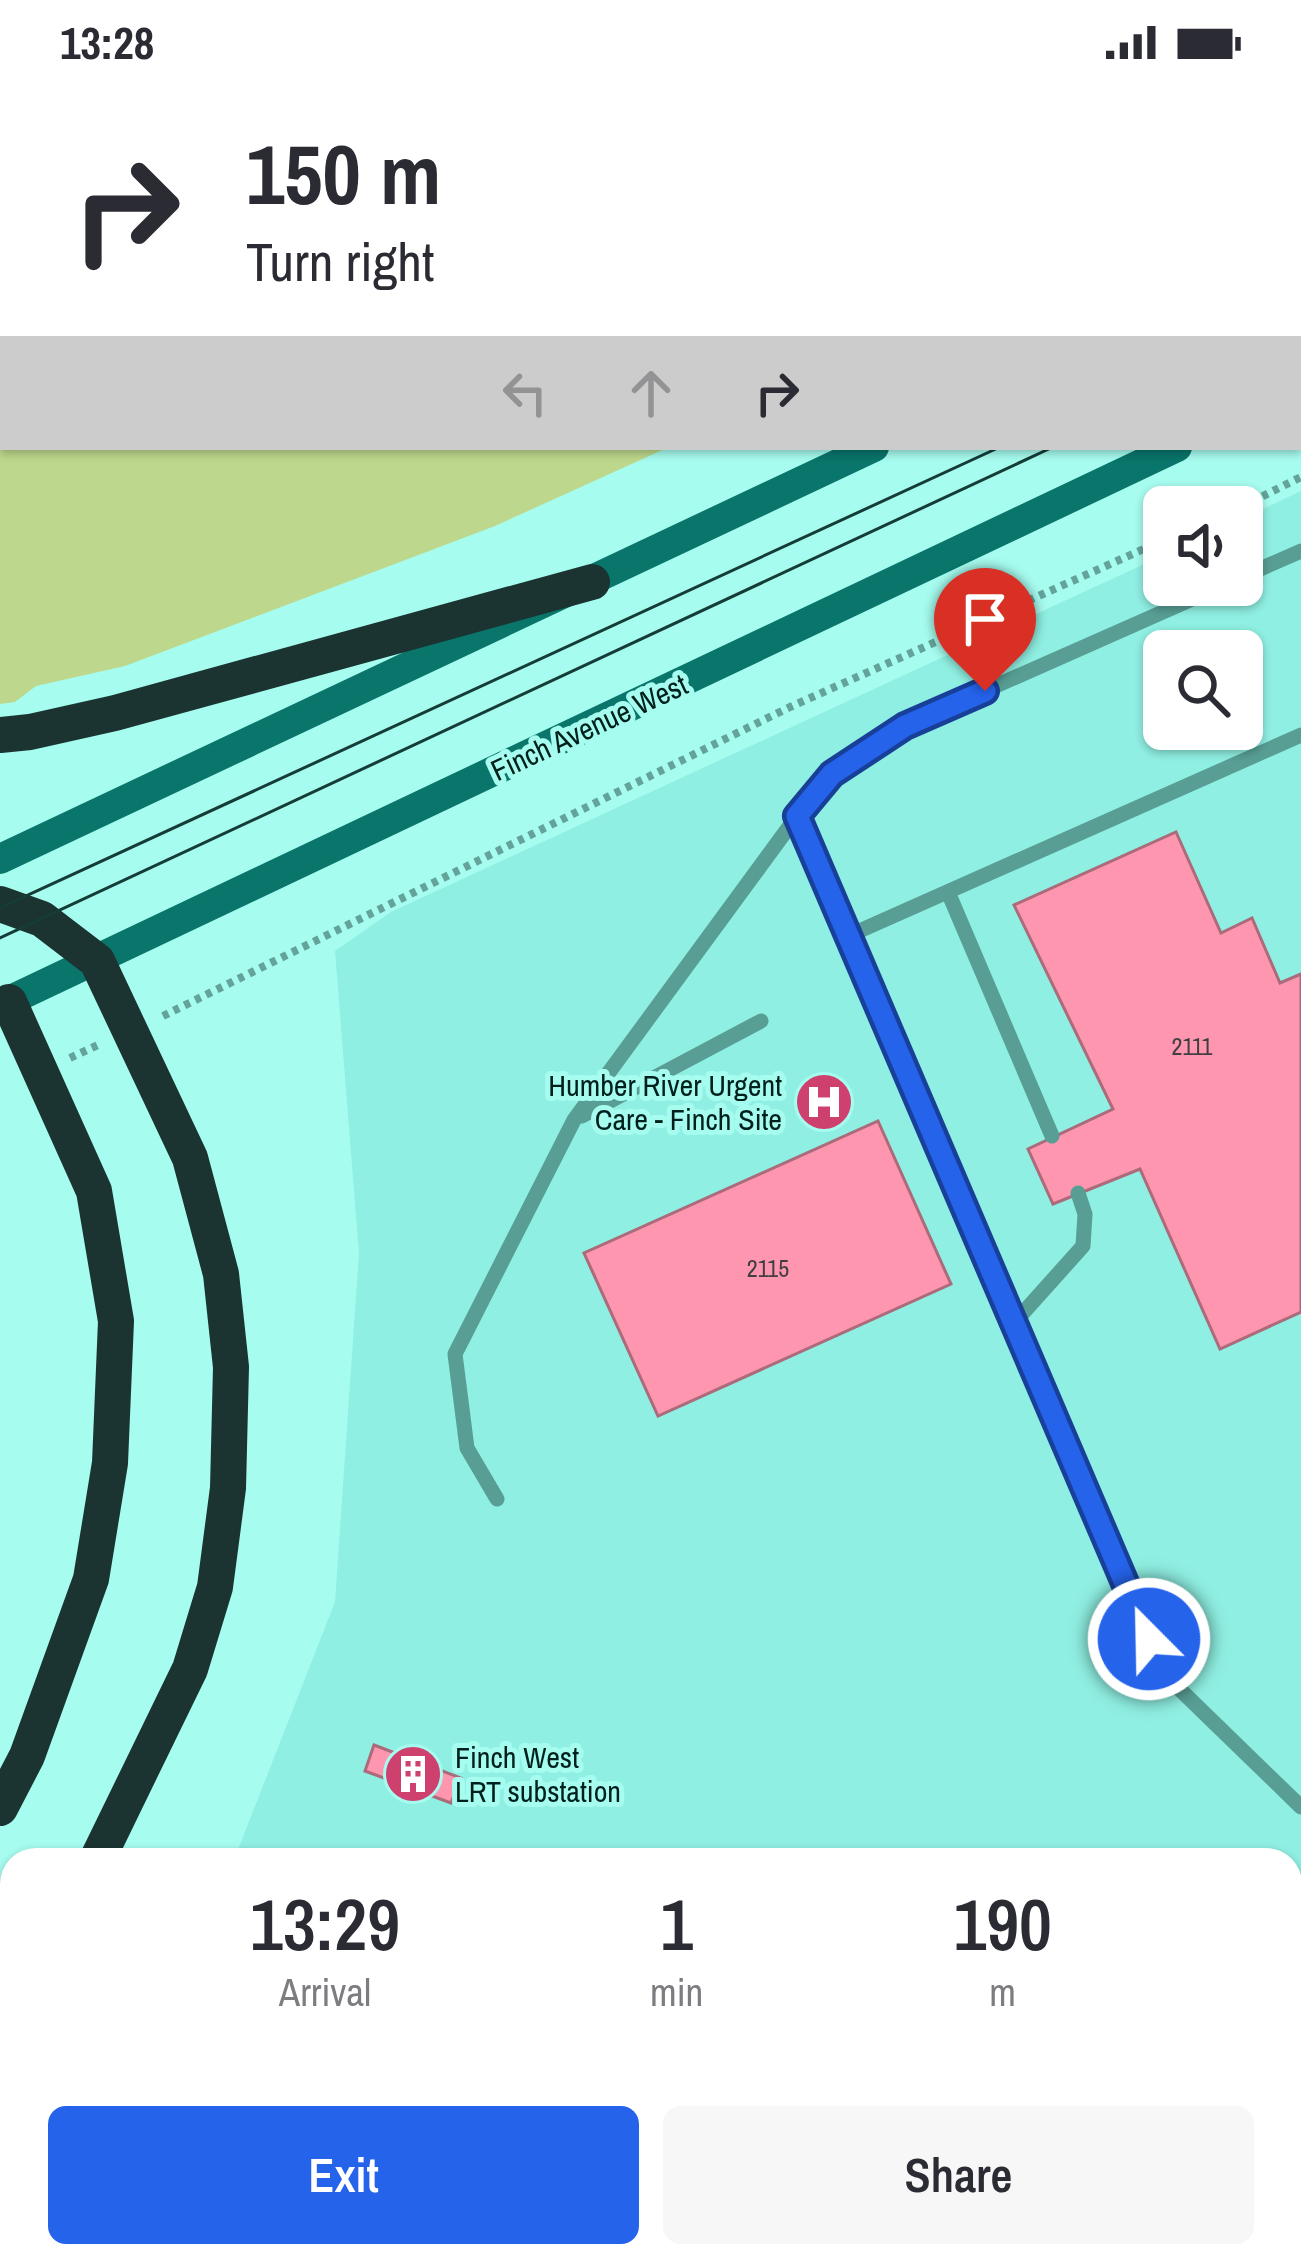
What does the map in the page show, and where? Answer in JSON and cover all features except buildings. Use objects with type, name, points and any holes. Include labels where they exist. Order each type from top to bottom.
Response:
[{"type":"highway","points":[[0,735],[115,713],[592,582]]},
{"type":"highway","points":[[0,904],[42,919],[97,962],[190,1158],[221,1274],[231,1366],[227,1488],[214,1587],[190,1669],[103,1848]]},
{"type":"highway","points":[[0,1808],[27,1756],[91,1579],[110,1463],[116,1321],[94,1191],[4,1004]]},
{"type":"main road","points":[[0,859],[868,450]]},
{"type":"main road","name":"Finch Avenue West","points":[[4,1004],[1171,450]]},
{"type":"lane","points":[[1263,568],[1301,551]]},
{"type":"lane","points":[[496,1499],[466,1448],[455,1354],[574,1120],[797,816],[832,774],[905,726],[1176,606]]},
{"type":"lane","points":[[848,936],[1301,735]]},
{"type":"lane","points":[[797,816],[1164,1674],[1301,1807]]},
{"type":"lane","points":[[948,892],[1052,1136]]},
{"type":"lane","points":[[574,1120],[761,1021]]},
{"type":"lane","points":[[1014,1323],[1083,1246],[1085,1214],[1078,1193]]},
{"type":"path","points":[[1263,496],[1301,477]]},
{"type":"path","points":[[195,1002],[790,707],[1143,549]]},
{"type":"shaded area","name":"Humber River Urgent Care - Finch Site","points":[[1301,491],[1301,1848],[239,1848],[335,1602],[359,1253],[335,951],[391,912],[1143,565],[1143,606],[1263,606],[1263,509]]},
{"type":"green space","points":[[0,450],[662,450],[495,526],[125,666],[36,686],[15,702],[0,704]]},
{"type":"tram line","points":[[0,908],[993,450]]},
{"type":"tram line","points":[[0,938],[1047,450]]},
{"type":"place","name":"Humber River Urgent Care - Finch Site","points":[[824,1102]]},
{"type":"place","name":"Finch West LRT substation","points":[[413,1774]]},
{"type":"route","points":[[985,691],[905,726],[832,774],[797,816],[1149,1639]]}]
